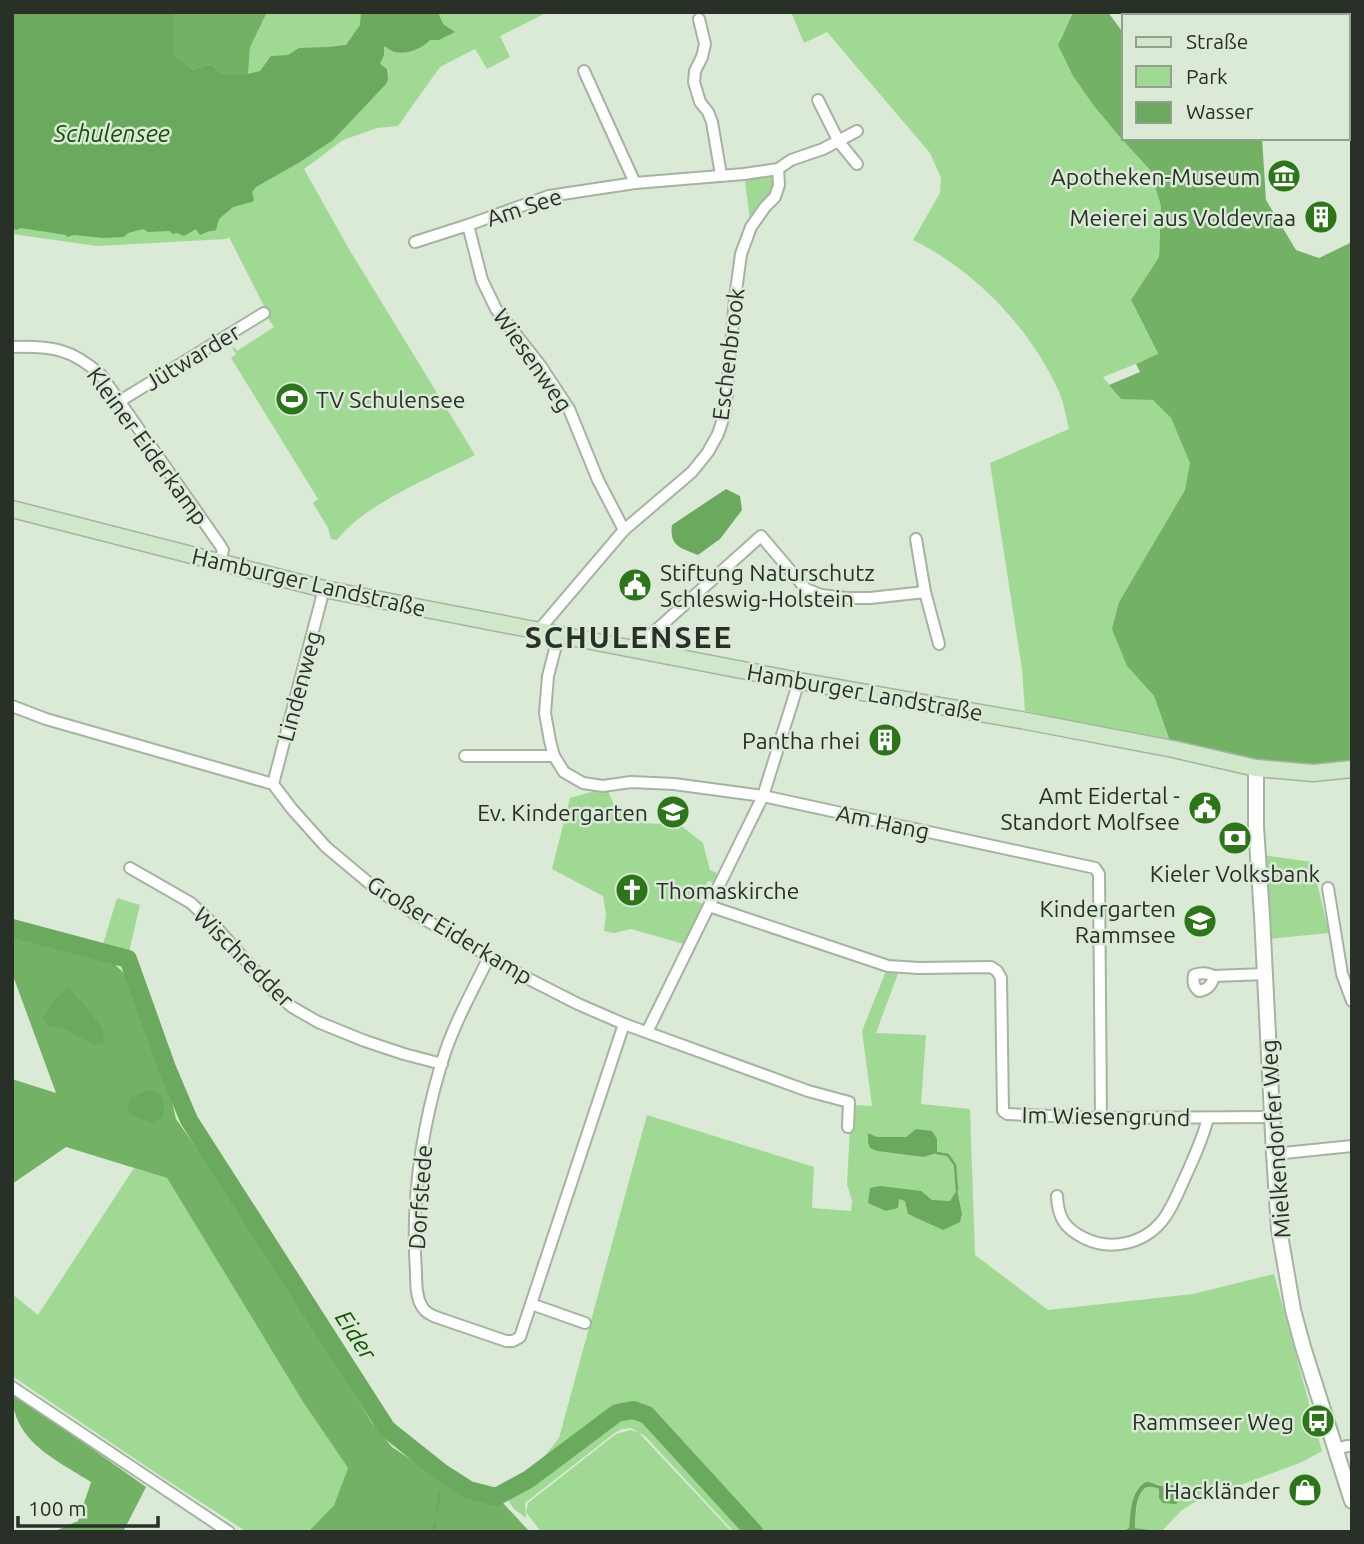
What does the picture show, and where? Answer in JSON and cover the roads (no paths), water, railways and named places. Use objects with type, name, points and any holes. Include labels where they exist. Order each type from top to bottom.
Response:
[{"type":"main road","name":"Hamburger Landstraße","points":[[12,509],[324,589],[538,631],[1173,749],[1256,768],[1313,773],[1352,769]]},
{"type":"street","points":[[698,19],[705,44],[694,82],[700,102],[712,122],[721,175]]},
{"type":"street","points":[[583,71],[635,184]]},
{"type":"street","points":[[818,100],[838,142],[857,164]]},
{"type":"street","points":[[778,169],[791,160],[838,142],[857,131]]},
{"type":"street","name":"Am See","points":[[415,242],[549,195],[778,169]]},
{"type":"street","name":"Eschenbrook","points":[[538,631],[624,530],[692,472],[718,434],[725,413],[741,254],[751,227],[775,197],[779,185],[778,169]]},
{"type":"street","name":"Wiesenweg","points":[[468,225],[482,280],[496,309],[540,365],[569,409],[598,481],[624,530]]},
{"type":"street","name":"Jütwarder","points":[[120,401],[264,313]]},
{"type":"street","name":"Kleiner Eiderkamp","points":[[12,347],[42,347],[66,351],[86,361],[101,375],[220,545],[223,550],[220,562]]},
{"type":"street","points":[[644,650],[655,631],[761,536],[806,589],[821,595],[870,598],[925,592]]},
{"type":"street","points":[[916,539],[925,592],[939,644]]},
{"type":"street","name":"Lindenweg","points":[[273,784],[324,589]]},
{"type":"street","points":[[465,756],[554,756],[545,713],[548,676],[559,634]]},
{"type":"street","points":[[647,1032],[763,796],[799,681]]},
{"type":"street","points":[[12,706],[46,719],[273,784]]},
{"type":"street","name":"Am Hang","points":[[554,756],[564,772],[583,783],[603,786],[631,782],[674,784],[763,796],[1095,868],[1099,874],[1101,1118]]},
{"type":"street","name":"Mielkendorfer Weg","points":[[1256,768],[1256,827],[1279,1229],[1293,1310],[1352,1501]]},
{"type":"street","name":"Großer Eiderkamp","points":[[273,784],[326,846],[375,888],[415,914],[547,989],[624,1024],[808,1091],[849,1102],[848,1127]]},
{"type":"street","name":"Wischredder","points":[[131,868],[191,903],[269,987],[292,1007],[318,1022],[365,1041],[442,1063]]},
{"type":"street","points":[[1328,888],[1342,974],[1352,1001]]},
{"type":"street","name":"Im Wiesengrund","points":[[709,906],[888,965],[919,968],[990,967],[997,971],[1001,978],[1003,1111],[1006,1114],[1101,1118],[1272,1117]]},
{"type":"street","name":"Dorfstede","points":[[489,957],[456,1025],[442,1063],[419,1162],[414,1252],[417,1285],[421,1307],[436,1317],[506,1341],[520,1337],[624,1024]]},
{"type":"street","points":[[1214,976],[1265,974]]},
{"type":"street","points":[[1057,1196],[1057,1211],[1063,1222],[1085,1239],[1113,1245],[1126,1244],[1140,1238],[1164,1219],[1172,1205],[1203,1137],[1208,1118]]},
{"type":"street","points":[[1274,1154],[1352,1146]]},
{"type":"street","points":[[531,1304],[585,1323]]},
{"type":"street","points":[[12,1387],[229,1532]]},
{"type":"street","points":[[1335,1450],[1352,1446]]},
{"type":"water","name":"Schulensee","points":[[12,12],[174,12],[174,55],[193,70],[211,64],[221,74],[260,71],[271,56],[288,55],[299,48],[346,45],[360,25],[361,12],[441,12],[439,15],[443,24],[455,32],[439,40],[430,40],[410,52],[395,52],[384,46],[380,64],[387,69],[386,84],[333,140],[256,187],[252,192],[254,200],[233,207],[219,219],[216,230],[200,235],[196,229],[184,236],[172,234],[170,231],[148,232],[143,229],[128,233],[124,237],[67,237],[12,228]]},
{"type":"water","points":[[726,489],[740,496],[742,510],[720,539],[698,555],[674,542],[672,525]]},
{"type":"water","points":[[68,987],[103,1030],[104,1042],[94,1045],[61,1027],[48,1026],[43,1018],[51,1004]]},
{"type":"water","points":[[147,1090],[160,1095],[164,1107],[163,1117],[152,1123],[131,1115],[127,1108],[130,1099]]},
{"type":"water","points":[[916,1129],[932,1131],[937,1139],[937,1153],[923,1157],[870,1148],[868,1133],[877,1137],[906,1137]]},
{"type":"water","points":[[880,1186],[921,1191],[932,1200],[950,1201],[957,1190],[962,1214],[960,1222],[943,1230],[908,1214],[905,1201],[899,1199],[898,1208],[886,1211],[868,1203],[870,1188]]},
{"type":"water","points":[[1146,1482],[1162,1486],[1177,1485],[1181,1491],[1181,1499],[1176,1504],[1163,1503],[1159,1498],[1159,1489],[1145,1488],[1138,1498],[1135,1528],[1158,1531],[1121,1532],[1129,1528],[1134,1496]]},
{"type":"waterway","name":"Eider","points":[[12,928],[128,959],[167,1068],[189,1120],[387,1429],[441,1472],[469,1490],[496,1497],[529,1479],[617,1413],[633,1410],[647,1415],[754,1532]]},
{"type":"waterway","points":[[937,1153],[948,1155],[955,1165],[957,1190]]},
{"type":"waterway","name":"Eider","points":[[441,1472],[441,1481]]},
{"type":"waterway","points":[[437,1512],[439,1494]]},
{"type":"waterway","points":[[433,1532],[435,1523]]},
{"type":"place","name":"Apotheken-Museum","points":[[1284,176]]},
{"type":"place","name":"Meierei aus Voldevraa","points":[[1321,217]]},
{"type":"place","name":"TV Schulensee","points":[[292,399]]},
{"type":"place","name":"Stiftung Naturschutz Schleswig-Holstein","points":[[635,585]]},
{"type":"place","name":"Pantha rhei","points":[[885,740]]},
{"type":"place","name":"Amt Eidertal - Standort Molfsee","points":[[1205,808]]},
{"type":"place","name":"Ev. Kindergarten","points":[[673,812]]},
{"type":"place","name":"Kieler Volksbank","points":[[1235,838]]},
{"type":"place","name":"Thomaskirche","points":[[632,890]]},
{"type":"place","name":"Kindergarten Rammsee","points":[[1200,921]]},
{"type":"place","name":"Rammseer Weg","points":[[1318,1421]]},
{"type":"place","name":"Hackländer","points":[[1305,1490]]},
{"type":"district","name":"SCHULENSEE","points":[[629,637]]}]
